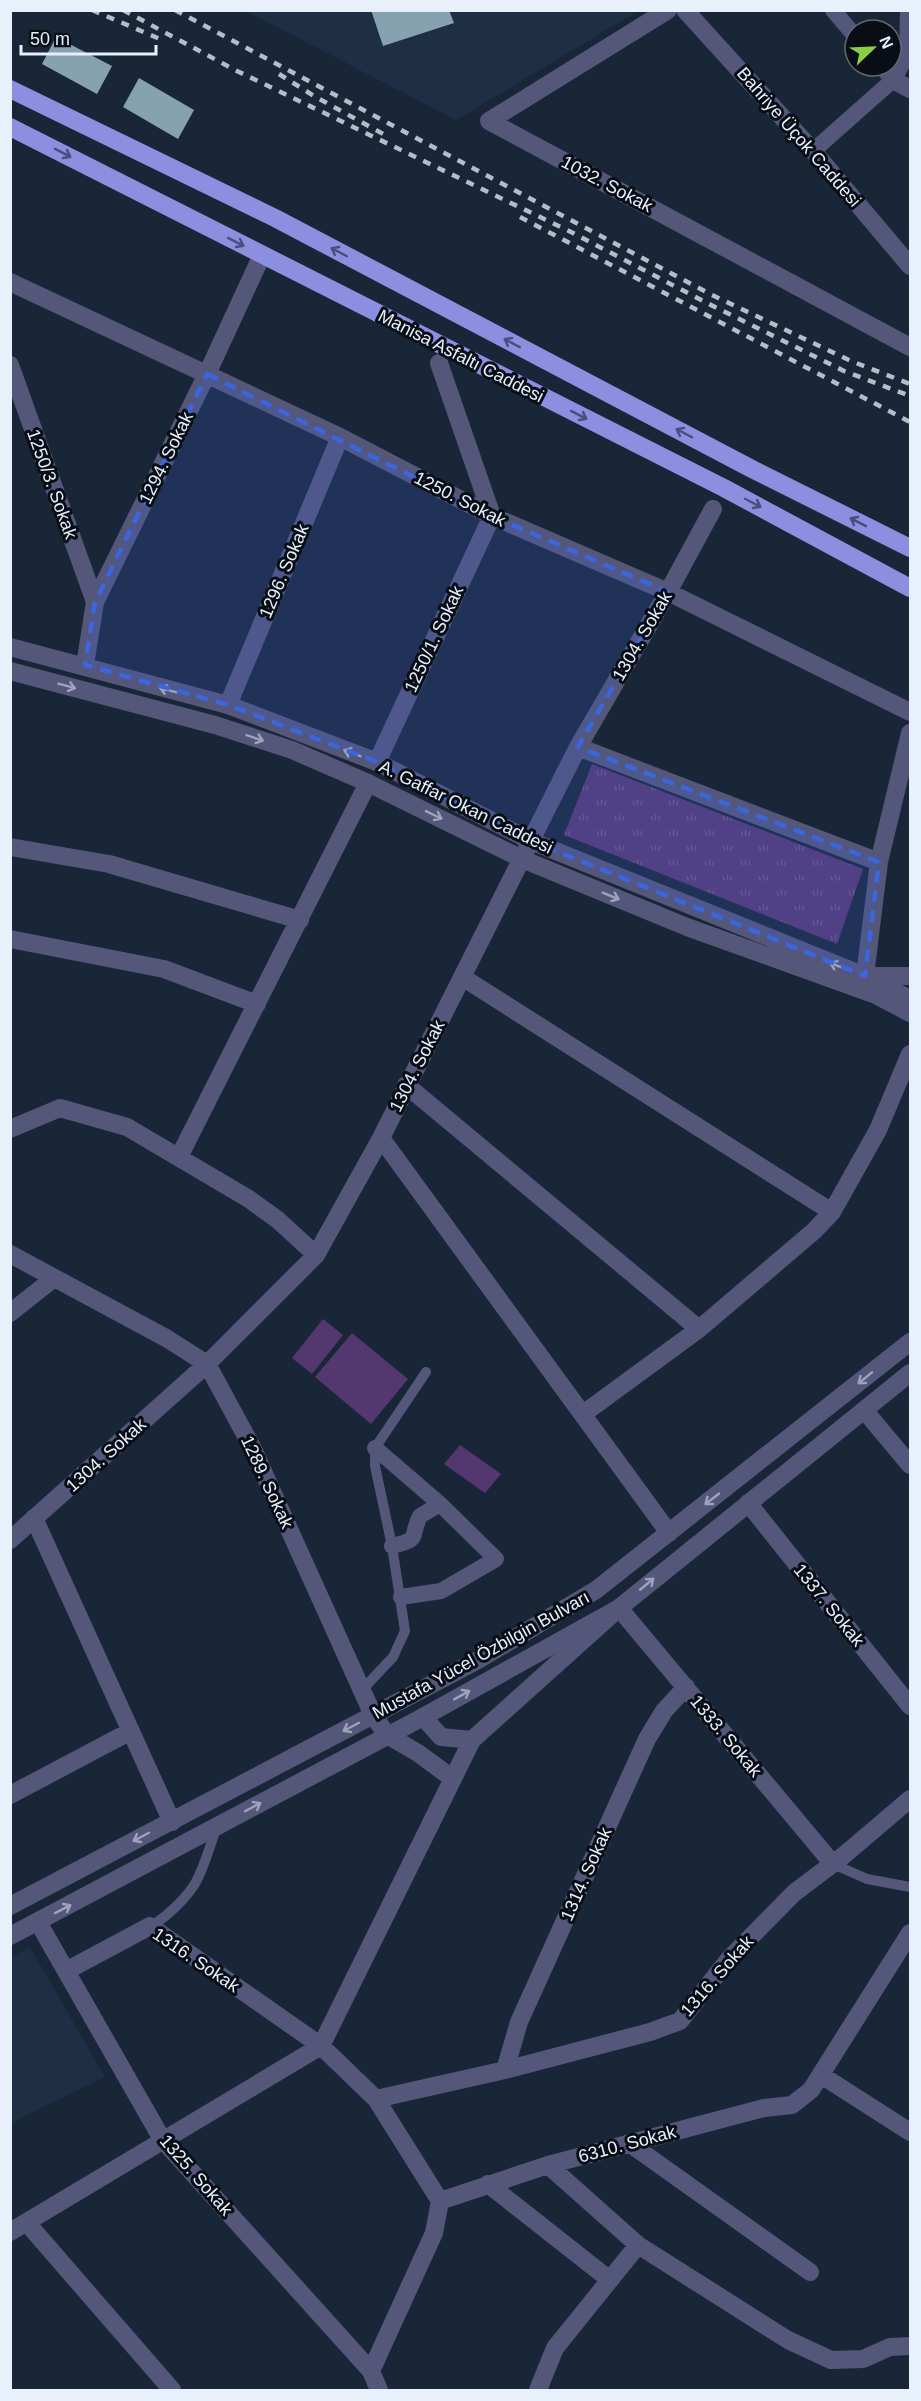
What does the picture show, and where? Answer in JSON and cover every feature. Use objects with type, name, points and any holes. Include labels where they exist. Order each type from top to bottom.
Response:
[{"type":"highway","name":"Manisa Asfaltı Caddesi","points":[[10,89],[275,218],[752,469],[910,548]]},
{"type":"highway","name":"Manisa Asfaltı Caddesi","points":[[10,127],[724,488],[910,588]]},
{"type":"street","name":"1032. Sokak","points":[[668,10],[489,121],[910,347]]},
{"type":"street","name":"Bahriye Üçok Caddesi","points":[[686,10],[813,152],[910,266]]},
{"type":"street","points":[[833,10],[843,22]]},
{"type":"street","points":[[813,152],[893,80],[907,56],[908,10]]},
{"type":"street","points":[[893,80],[910,89]]},
{"type":"street","name":"1294. Sokak","points":[[85,665],[95,602],[207,375],[262,255]]},
{"type":"street","name":"1250. Sokak","points":[[10,282],[340,437],[492,516],[668,592],[910,712]]},
{"type":"street","points":[[439,363],[492,516]]},
{"type":"street","name":"1250/3. Sokak","points":[[10,365],[18,414],[95,602]]},
{"type":"street","name":"1296. Sokak","points":[[228,705],[340,437]]},
{"type":"street","name":"1304. Sokak","points":[[10,1540],[207,1364],[316,1255],[381,1138],[578,747],[668,592],[713,509]]},
{"type":"street","name":"1250/1. Sokak","points":[[377,762],[492,516]]},
{"type":"street","name":"A. Gaffar Okan Caddesi","points":[[10,647],[85,665],[228,705],[377,762],[531,841],[864,976],[910,999]]},
{"type":"street","name":"A. Gaffar Okan Caddesi","points":[[10,671],[215,725],[292,750],[368,783],[522,859],[687,927],[876,995],[910,1012]]},
{"type":"street","points":[[910,733],[879,862],[864,976],[910,976]]},
{"type":"street","points":[[578,747],[879,862]]},
{"type":"street","points":[[179,1157],[368,783]]},
{"type":"street","points":[[10,847],[109,864],[300,920]]},
{"type":"street","points":[[10,939],[164,969],[257,1004]]},
{"type":"street","points":[[462,977],[832,1212]]},
{"type":"street","points":[[583,1414],[699,1329],[814,1231],[832,1212],[878,1130],[910,1054]]},
{"type":"street","points":[[406,1085],[699,1329]]},
{"type":"street","points":[[10,1129],[60,1108],[127,1127],[278,1220],[316,1255]]},
{"type":"street","points":[[381,1138],[669,1533]]},
{"type":"street","points":[[10,1254],[53,1279],[113,1308],[207,1364]]},
{"type":"street","points":[[10,1313],[53,1279]]},
{"type":"street","name":"Mustafa Yücel Özbilgin Bulvarı","points":[[10,1906],[478,1660],[596,1590],[910,1342]]},
{"type":"street","name":"1289. Sokak","points":[[207,1364],[252,1447],[361,1691],[374,1715],[387,1735],[418,1753],[452,1778]]},
{"type":"street","name":"Mustafa Yücel Özbilgin Bulvarı","points":[[10,1936],[423,1717],[619,1608],[910,1373]]},
{"type":"street","points":[[865,1411],[910,1464]]},
{"type":"street","points":[[375,1448],[440,1504],[496,1559],[441,1592],[401,1597]]},
{"type":"street","name":"1337. Sokak","points":[[748,1503],[910,1706]]},
{"type":"street","points":[[392,1546],[412,1540],[420,1516],[440,1504]]},
{"type":"street","points":[[34,1518],[172,1822]]},
{"type":"street","points":[[10,2232],[321,2046],[472,1740],[619,1608]]},
{"type":"street","name":"1333. Sokak","points":[[619,1608],[834,1864]]},
{"type":"street","name":"1314. Sokak","points":[[505,2070],[519,2022],[647,1739],[664,1711],[686,1687]]},
{"type":"street","points":[[423,1717],[441,1737],[472,1740]]},
{"type":"street","points":[[10,1795],[130,1731]]},
{"type":"street","name":"1316. Sokak","points":[[376,2099],[505,2070],[650,2032],[680,2020],[729,1959],[794,1893],[834,1864],[910,1799]]},
{"type":"street","name":"1325. Sokak","points":[[38,1922],[162,2139],[371,2371]]},
{"type":"street","name":"1316. Sokak","points":[[66,1971],[150,1926],[321,2046],[376,2099],[440,2201]]},
{"type":"street","name":"6310. Sokak","points":[[440,2201],[548,2165],[764,2108],[792,2105],[811,2090],[910,1933]]},
{"type":"street","points":[[821,2075],[910,2132]]},
{"type":"street","points":[[629,2143],[810,2272]]},
{"type":"street","points":[[548,2165],[638,2245],[788,2340],[831,2360],[863,2359],[891,2347],[910,2346]]},
{"type":"street","points":[[488,2184],[610,2280]]},
{"type":"street","points":[[379,2391],[371,2371],[434,2233],[440,2201]]},
{"type":"street","points":[[27,2223],[172,2391]]},
{"type":"street","points":[[538,2391],[555,2348],[638,2245]]},
{"type":"lane","points":[[361,1691],[393,1657],[405,1631],[392,1546],[376,1475],[375,1448],[398,1417],[426,1372]]},
{"type":"lane","points":[[150,1926],[159,1922],[196,1882],[217,1827]]},
{"type":"lane","points":[[834,1864],[867,1879],[910,1887]]},
{"type":"highlighted area","points":[[207,374],[492,516],[668,592],[578,747],[879,862],[865,976],[531,841],[377,762],[228,705],[85,665],[95,602]]},
{"type":"shaded area","points":[[246,11],[638,11],[456,120]]},
{"type":"shaded area","points":[[30,1947],[105,2077],[11,2123],[11,1957]]},
{"type":"green space","points":[[592,764],[863,869],[837,944],[564,835]]},
{"type":"green space","points":[[323,1319],[343,1335],[312,1374],[292,1358]]},
{"type":"green space","points":[[352,1333],[408,1379],[371,1424],[315,1377]]},
{"type":"green space","points":[[460,1445],[501,1474],[485,1493],[444,1464]]},
{"type":"building","points":[[371,10],[449,10],[454,23],[383,46]]},
{"type":"building","points":[[56,37],[112,66],[97,94],[42,64]]},
{"type":"building","points":[[139,78],[194,110],[178,139],[123,107]]},
{"type":"railway","points":[[92,10],[160,39]]},
{"type":"railway","points":[[123,10],[235,70],[569,231],[844,371],[910,396]]},
{"type":"railway","points":[[175,10],[710,294],[851,361],[910,384]]},
{"type":"railway","points":[[279,74],[385,135]]},
{"type":"railway","points":[[520,217],[910,422]]}]
